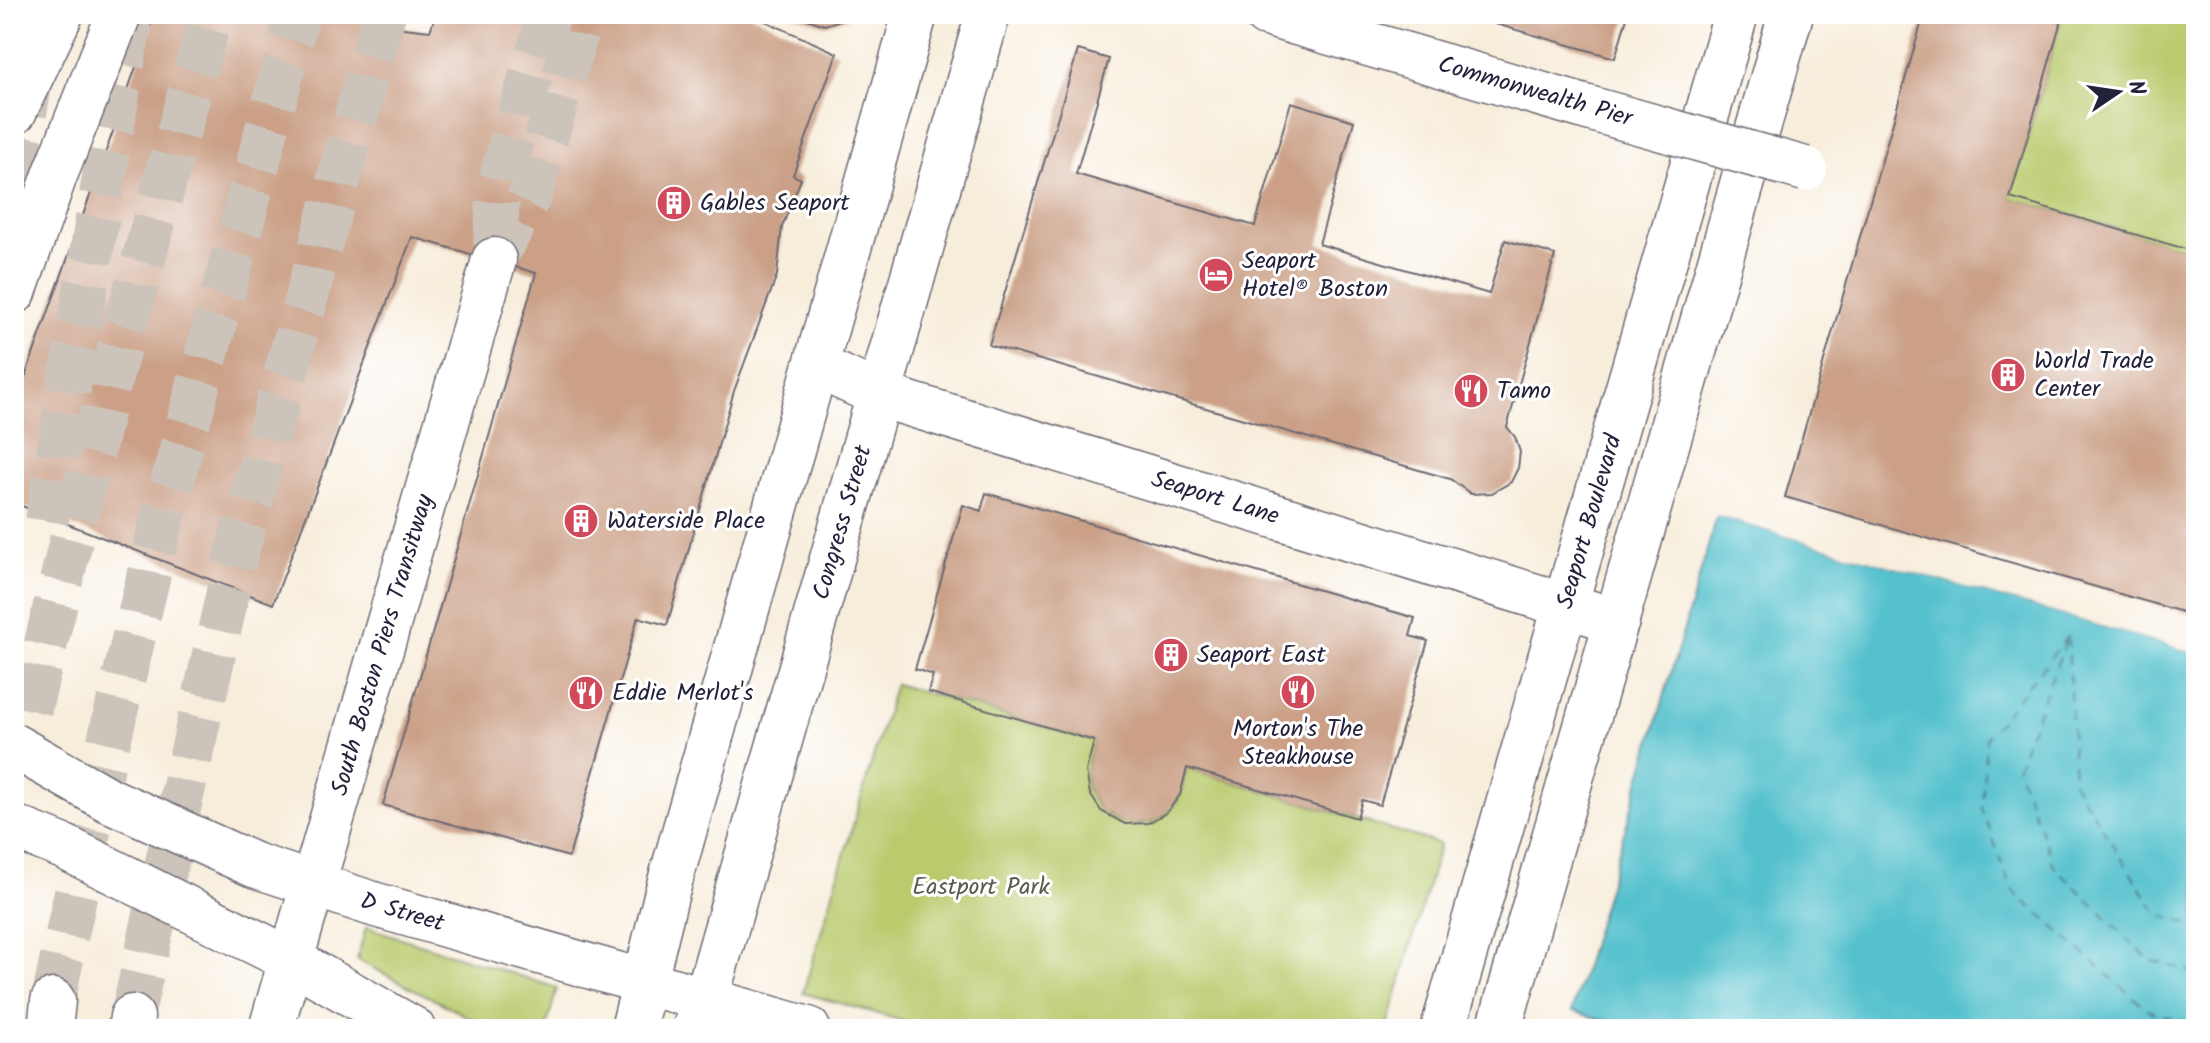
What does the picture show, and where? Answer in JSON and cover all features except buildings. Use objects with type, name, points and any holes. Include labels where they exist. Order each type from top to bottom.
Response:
[{"type":"main road","points":[[14,31],[20,14]]},
{"type":"main road","points":[[14,112],[61,14]]},
{"type":"main road","points":[[14,292],[55,175],[119,14]]},
{"type":"main road","points":[[633,1029],[643,981],[915,14]]},
{"type":"main road","name":"Congress Street","points":[[700,1014],[988,14]]},
{"type":"main road","name":"Commonwealth Pier","points":[[1266,14],[1805,169]]},
{"type":"main road","name":"Seaport Boulevard","points":[[1443,1029],[1736,14]]},
{"type":"main road","points":[[1499,1029],[1791,14]]},
{"type":"main road","name":"South Boston Piers Transitway","points":[[271,1029],[494,260]]},
{"type":"main road","name":"Seaport Lane","points":[[817,366],[880,395],[1617,621]]},
{"type":"main road","name":"D Street","points":[[14,746],[155,822],[243,861],[312,885],[643,981],[700,1014],[808,1029]]},
{"type":"main road","points":[[14,827],[64,847],[291,960],[413,1029]]},
{"type":"green space","points":[[2063,14],[2196,14],[2196,252],[2010,198]]},
{"type":"green space","name":"Eastport Park","points":[[895,684],[1094,741],[1086,773],[1089,792],[1096,805],[1118,821],[1132,824],[1159,819],[1177,800],[1187,768],[1440,844],[1387,1029],[932,1029],[803,993]]},
{"type":"green space","points":[[366,927],[557,988],[546,1029],[492,1029],[357,960]]},
{"type":"water","points":[[1717,516],[2196,653],[2196,1029],[1633,1029],[1572,1011]]},
{"type":"pier","points":[[1718,512],[2196,649],[2196,653],[1717,516]]},
{"type":"ferry route","points":[[2068,636],[1986,738],[1982,809],[2012,890],[2149,1011],[2196,1024]]},
{"type":"ferry route","points":[[2068,637],[2074,784],[2158,915],[2196,925]]},
{"type":"ferry route","points":[[2066,641],[2017,767],[2054,866],[2149,960],[2196,973]]},
{"type":"tunnel","points":[[47,521],[131,14]]},
{"type":"tunnel","points":[[14,774],[109,385],[211,14]]},
{"type":"tunnel","points":[[53,1001],[102,770],[160,528],[298,14]]},
{"type":"tunnel","points":[[132,1017],[238,548],[384,14]]},
{"type":"tunnel","points":[[495,246],[499,185],[549,14]]},
{"type":"tunnel","points":[[494,260],[530,195],[582,14]]},
{"type":"tunnel","points":[[14,179],[32,72]]},
{"type":"place","name":"Gables Seaport","points":[[674,203]]},
{"type":"place","name":"Seaport Hotel® Boston","points":[[1216,275]]},
{"type":"place","name":"World Trade Center","points":[[2008,375]]},
{"type":"place","name":"Tamo","points":[[1471,391]]},
{"type":"place","name":"Waterside Place","points":[[581,521]]},
{"type":"place","name":"Seaport East","points":[[1171,655]]},
{"type":"place","name":"Morton's The Steakhouse","points":[[1298,692]]},
{"type":"place","name":"Eddie Merlot's","points":[[586,693]]}]
